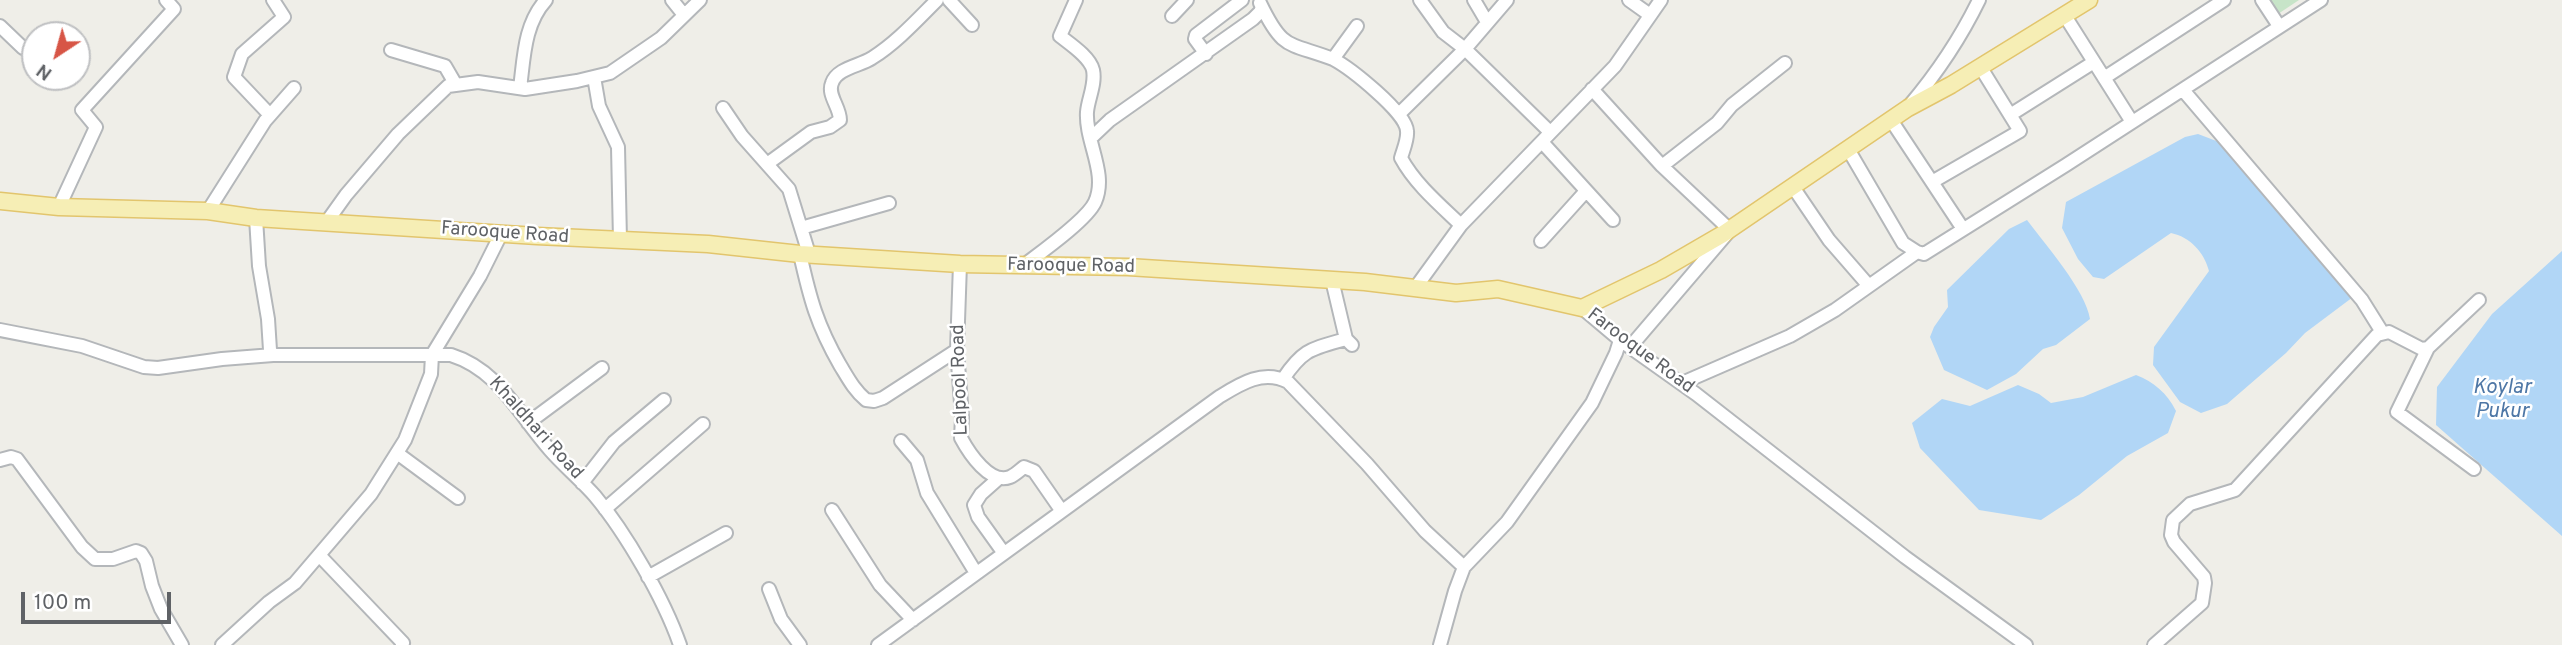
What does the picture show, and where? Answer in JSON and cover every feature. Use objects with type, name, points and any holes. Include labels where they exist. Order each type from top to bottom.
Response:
[{"type":"main road","points":[[1582,308],[1661,271],[1730,230],[1908,108],[1981,68],[2089,0]]},
{"type":"main road","name":"Farooque Road","points":[[0,201],[59,207],[208,212],[256,218],[501,234],[708,244],[804,254],[960,264],[1128,267],[1332,280],[1457,292],[1498,289],[1582,308]]},
{"type":"street","points":[[59,207],[96,127],[82,110],[174,9],[166,0]]},
{"type":"street","points":[[270,115],[233,76],[242,54],[284,17],[272,0]]},
{"type":"street","points":[[520,88],[529,29],[538,9],[546,0]]},
{"type":"street","points":[[672,0],[684,15]]},
{"type":"street","points":[[326,223],[346,194],[398,134],[448,86],[478,82],[520,88],[542,87],[610,73],[661,38],[700,0]]},
{"type":"street","points":[[767,164],[811,132],[835,125],[840,120],[840,114],[830,90],[833,79],[876,55],[937,0]]},
{"type":"street","points":[[949,0],[972,25]]},
{"type":"street","points":[[1023,266],[1095,203],[1098,190],[1098,171],[1087,112],[1093,71],[1090,63],[1060,36],[1076,0]]},
{"type":"street","points":[[1172,16],[1187,0]]},
{"type":"street","points":[[1206,54],[1195,39],[1196,35],[1242,0]]},
{"type":"street","points":[[1419,0],[1443,32],[1465,49],[1546,137],[1586,191],[1614,220]]},
{"type":"street","points":[[1474,0],[1487,22]]},
{"type":"street","points":[[1399,114],[1465,49],[1507,0]]},
{"type":"street","points":[[1629,0],[1650,15]]},
{"type":"street","points":[[1416,287],[1461,225],[1631,46],[1661,0]]},
{"type":"street","points":[[1908,108],[1949,52],[1979,0]]},
{"type":"street","points":[[2104,78],[2224,0]]},
{"type":"street","points":[[2262,0],[2279,26]]},
{"type":"street","points":[[1848,149],[1903,243],[1924,254],[2321,0]]},
{"type":"street","points":[[1091,138],[1100,128],[1261,12],[1261,4]]},
{"type":"street","points":[[1261,4],[1269,23],[1283,41],[1332,59],[1360,76],[1399,114],[1408,131],[1401,158],[1406,167],[1432,198],[1461,225]]},
{"type":"street","points":[[2064,16],[2132,122]]},
{"type":"street","points":[[0,26],[21,46]]},
{"type":"street","points":[[1332,59],[1357,26]]},
{"type":"street","points":[[391,50],[445,66],[456,85]]},
{"type":"street","points":[[2010,115],[2094,62]]},
{"type":"street","points":[[1661,166],[1717,123],[1732,105],[1785,63]]},
{"type":"street","points":[[1932,182],[2020,131],[1981,68]]},
{"type":"street","points":[[594,77],[599,106],[618,147],[620,240]]},
{"type":"street","points":[[208,212],[270,115],[294,88]]},
{"type":"street","points":[[1440,645],[1464,567],[1507,522],[1592,403],[1616,353],[1730,230],[1661,166],[1592,89]]},
{"type":"street","points":[[2183,90],[2362,300],[2382,332]]},
{"type":"street","points":[[723,108],[742,136],[789,190],[801,228],[813,311],[820,330],[852,385],[866,400],[883,398],[957,350]]},
{"type":"street","points":[[1891,120],[1963,229]]},
{"type":"street","points":[[1793,187],[1829,240],[1869,286]]},
{"type":"street","points":[[1541,241],[1586,191]]},
{"type":"street","points":[[801,228],[889,203]]},
{"type":"street","points":[[256,218],[259,266],[268,318],[270,351],[273,355]]},
{"type":"street","points":[[222,645],[269,602],[295,583],[363,506],[405,440],[431,374],[432,355],[480,276],[501,234]]},
{"type":"street","points":[[1682,383],[1790,336],[1835,310],[1917,252]]},
{"type":"street","name":"Lalpool Road","points":[[960,264],[957,350],[961,438],[984,468],[999,478]]},
{"type":"street","points":[[1283,379],[1297,358],[1317,347],[1349,342],[1332,280]]},
{"type":"street","points":[[2474,469],[2397,412],[2428,348],[2479,300]]},
{"type":"street","name":"Farooque Road","points":[[1582,308],[1905,557],[2026,645]]},
{"type":"street","name":"Khaldhari Road","points":[[0,330],[82,346],[144,367],[158,368],[273,355],[451,355],[476,366],[500,384],[528,423],[605,509],[648,577],[680,645]]},
{"type":"street","points":[[2154,645],[2202,603],[2204,594],[2204,578],[2174,542],[2171,534],[2171,526],[2177,514],[2190,504],[2235,489],[2334,380],[2382,332],[2389,332],[2422,349],[2428,348]]},
{"type":"street","points":[[528,423],[602,368]]},
{"type":"street","points":[[878,645],[1061,510],[1243,383],[1264,376],[1283,379],[1367,464],[1425,531],[1464,567]]},
{"type":"street","points":[[583,483],[614,442],[664,400]]},
{"type":"street","points":[[605,509],[703,425]]},
{"type":"street","points":[[901,441],[917,460],[927,493],[976,573]]},
{"type":"street","points":[[397,453],[458,498]]},
{"type":"street","points":[[0,460],[11,457],[17,459],[82,547],[95,559],[113,559],[136,551],[141,553],[161,609],[178,644]]},
{"type":"street","points":[[1003,552],[978,517],[974,505],[981,494],[999,478],[1010,477],[1024,467],[1029,467],[1061,510]]},
{"type":"street","points":[[832,510],[880,585],[912,620]]},
{"type":"street","points":[[648,577],[726,533]]},
{"type":"street","points":[[319,555],[403,643],[401,645]]},
{"type":"street","points":[[769,589],[781,619],[800,645]]},
{"type":"green space","points":[[2269,0],[2299,0],[2278,14]]},
{"type":"water","points":[[2198,134],[2219,142],[2260,186],[2353,297],[2305,333],[2227,404],[2201,413],[2180,402],[2153,365],[2154,347],[2209,271],[2200,252],[2184,238],[2171,233],[2104,279],[2093,277],[2078,259],[2062,228],[2066,202],[2185,137]]},
{"type":"water","points":[[2027,220],[2073,282],[2090,319],[2056,345],[2043,349],[2016,374],[1987,390],[1944,370],[1930,337],[1948,307],[1947,290],[2009,229]]},
{"type":"water","name":"Koylar Pukur","points":[[2562,251],[2562,536],[2436,425],[2437,387],[2492,314]]},
{"type":"water","points":[[2136,375],[2159,389],[2176,411],[2168,433],[2127,456],[2079,495],[2041,520],[1979,510],[1920,448],[1912,423],[1942,399],[1970,406],[2018,385],[2039,394],[2051,403],[2083,397]]}]
